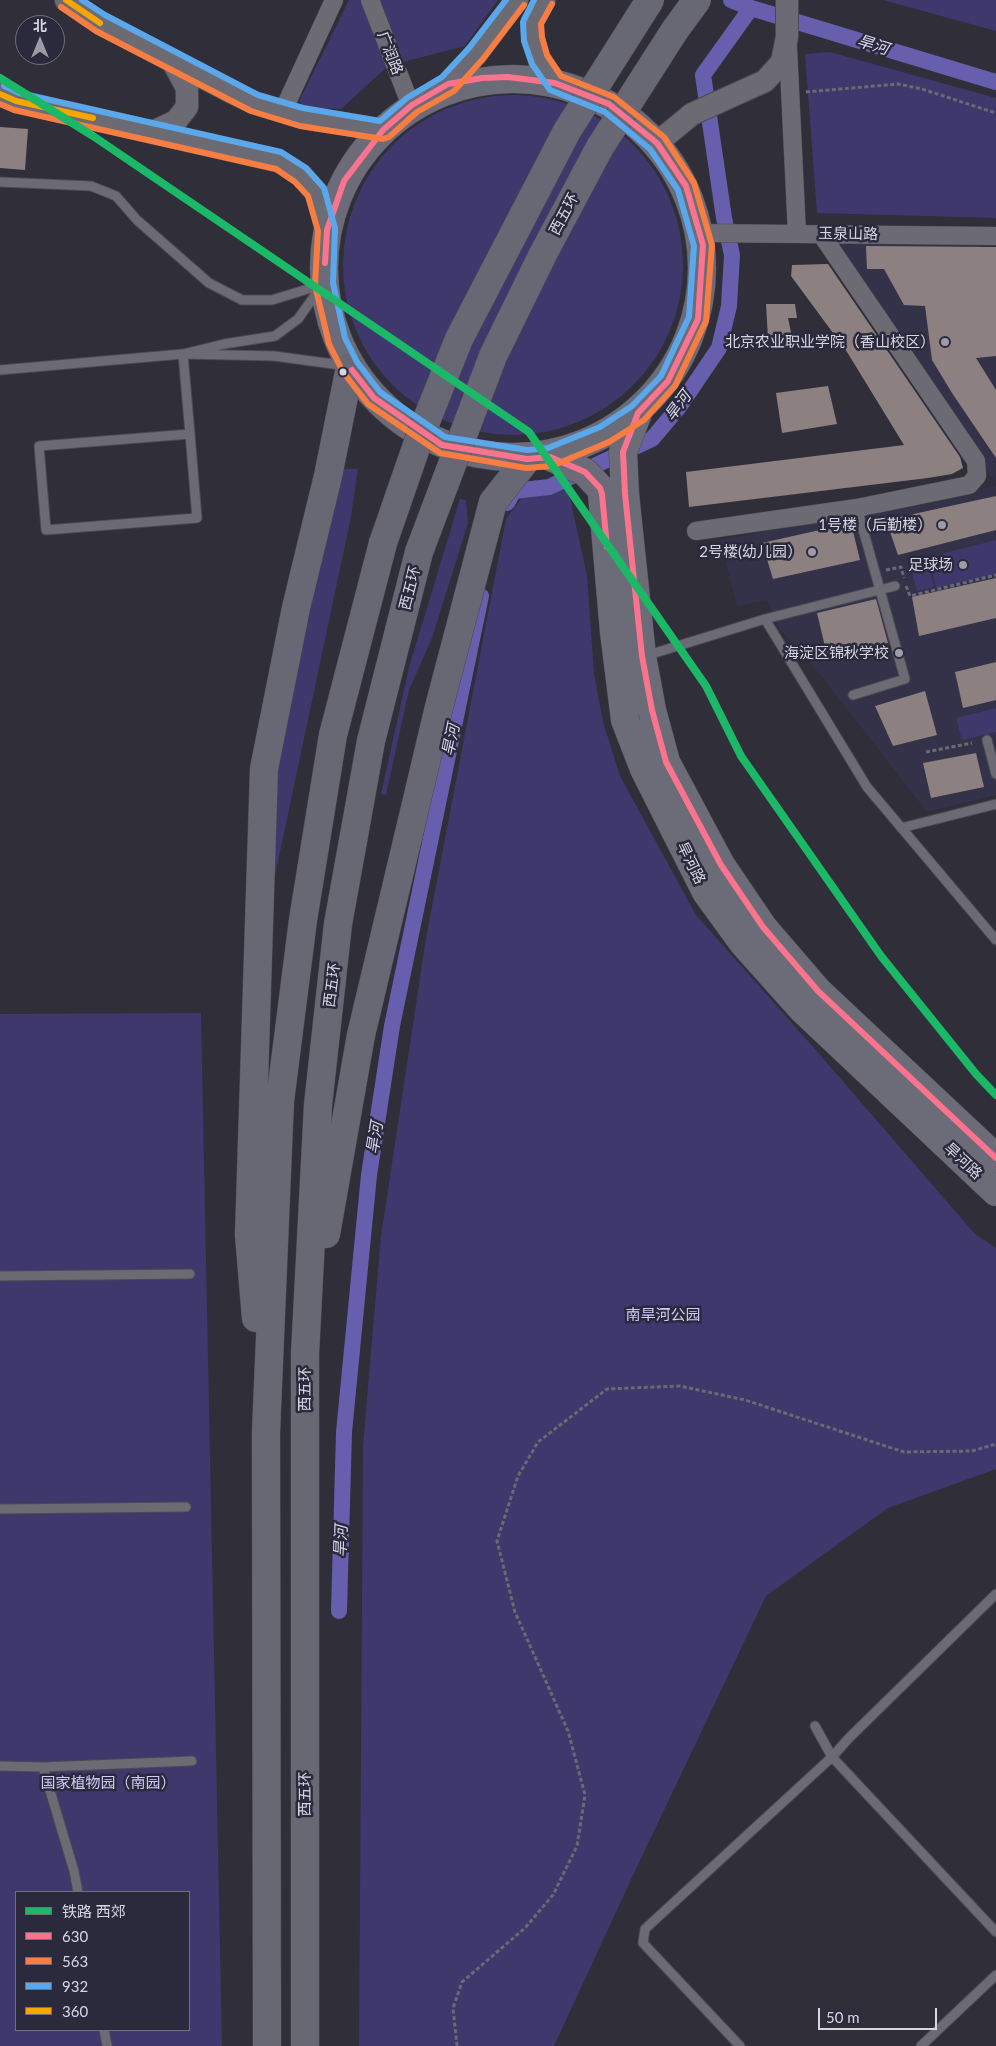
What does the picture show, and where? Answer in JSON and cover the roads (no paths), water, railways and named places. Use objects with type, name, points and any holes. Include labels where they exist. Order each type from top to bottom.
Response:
[{"type":"highway","points":[[267,2046],[266,1432],[280,1101],[302,930],[333,735],[383,543],[419,440],[459,339],[567,131],[650,0]]},
{"type":"highway","name":"西五环","points":[[305,2046],[304,1354],[318,1105],[338,924],[372,741],[419,552],[493,356],[542,254],[600,147],[675,30],[697,0]]},
{"type":"highway","points":[[266,1432],[249,1235],[264,769],[296,608],[328,476],[350,367]]},
{"type":"highway","points":[[304,1354],[361,1035],[439,707],[493,502],[539,458]]},
{"type":"main road","points":[[448,84],[482,78],[556,83],[610,104],[657,143],[686,186],[705,232],[698,319],[668,381],[638,414],[604,435],[539,458]]},
{"type":"main road","name":"旱河路","points":[[448,84],[411,106],[383,130],[344,181],[327,230],[324,284],[337,341],[350,367],[374,398],[442,445],[539,458],[585,472],[600,488],[614,632],[625,720],[644,769],[706,892],[743,943],[802,1009],[996,1192]]},
{"type":"main road","name":"旱河路","points":[[638,414],[623,452],[626,494],[642,656],[652,710],[666,762],[721,865],[763,927],[818,991],[996,1158]]},
{"type":"street","points":[[66,0],[100,23],[255,103],[321,121],[383,130]]},
{"type":"street","points":[[284,111],[334,0]]},
{"type":"street","name":"广润路","points":[[370,0],[411,106]]},
{"type":"street","points":[[448,84],[476,54],[517,0]]},
{"type":"street","points":[[544,0],[532,22],[533,39],[539,59],[556,83]]},
{"type":"street","points":[[787,0],[797,234]]},
{"type":"street","points":[[657,143],[692,114],[765,81],[782,62],[788,38]]},
{"type":"street","points":[[153,132],[176,121],[187,107],[187,88],[173,62]]},
{"type":"street","points":[[0,94],[16,101],[279,161],[301,175],[316,192],[327,230]]},
{"type":"street","name":"玉泉山路","points":[[705,232],[996,236]]},
{"type":"street","points":[[696,531],[857,508],[970,485],[977,476],[976,460],[821,234]]},
{"type":"lane","points":[[0,182],[91,186],[116,196],[137,220],[209,283],[242,300],[272,300],[324,284]]},
{"type":"lane","points":[[183,354],[224,344],[275,336],[298,318],[324,284]]},
{"type":"lane","points":[[183,354],[190,434],[197,518],[46,530],[39,446],[190,434]]},
{"type":"lane","points":[[0,370],[183,354],[274,356],[350,367]]},
{"type":"lane","points":[[853,695],[905,679],[857,508]]},
{"type":"lane","points":[[642,656],[765,618],[895,586]]},
{"type":"lane","points":[[765,618],[867,787],[996,940]]},
{"type":"lane","points":[[987,740],[996,774]]},
{"type":"lane","points":[[901,828],[996,804]]},
{"type":"lane","points":[[0,1276],[190,1274]]},
{"type":"lane","points":[[0,1509],[186,1507]]},
{"type":"lane","points":[[740,2046],[643,1943],[645,1929],[832,1757],[996,1594]]},
{"type":"lane","points":[[815,1726],[832,1757],[996,1932]]},
{"type":"lane","points":[[0,1766],[43,1767],[192,1761]]},
{"type":"lane","points":[[43,1767],[74,1871],[78,1891]]},
{"type":"lane","points":[[922,2046],[996,1975]]},
{"type":"lane","points":[[104,2031],[107,2046]]},
{"type":"waterway","name":"旱河","points":[[731,0],[751,8],[996,82]]},
{"type":"waterway","name":"旱河","points":[[507,503],[514,491],[549,487],[652,439],[679,407],[719,348],[729,306],[732,255],[724,218],[703,75],[751,8]]},
{"type":"waterway","name":"旱河","points":[[339,1611],[344,1432],[369,1175],[392,1026],[481,596]]},
{"type":"rail line","name":"西郊","points":[[0,78],[93,136],[529,432],[706,686],[741,756],[881,956],[976,1074],[996,1095]]},
{"type":"place","name":"北京农业职业学院（香山校区）","points":[[945,342]]},
{"type":"place","name":"1号楼（后勤楼）","points":[[942,525]]},
{"type":"place","name":"2号楼(幼儿园）","points":[[812,552]]},
{"type":"place","name":"足球场","points":[[963,565]]},
{"type":"place","name":"海淀区锦秋学校","points":[[899,653]]},
{"type":"park label","name":"南旱河公园","points":[[663,1315]]},
{"type":"park label","name":"国家植物园（南园）","points":[[108,1783]]}]
